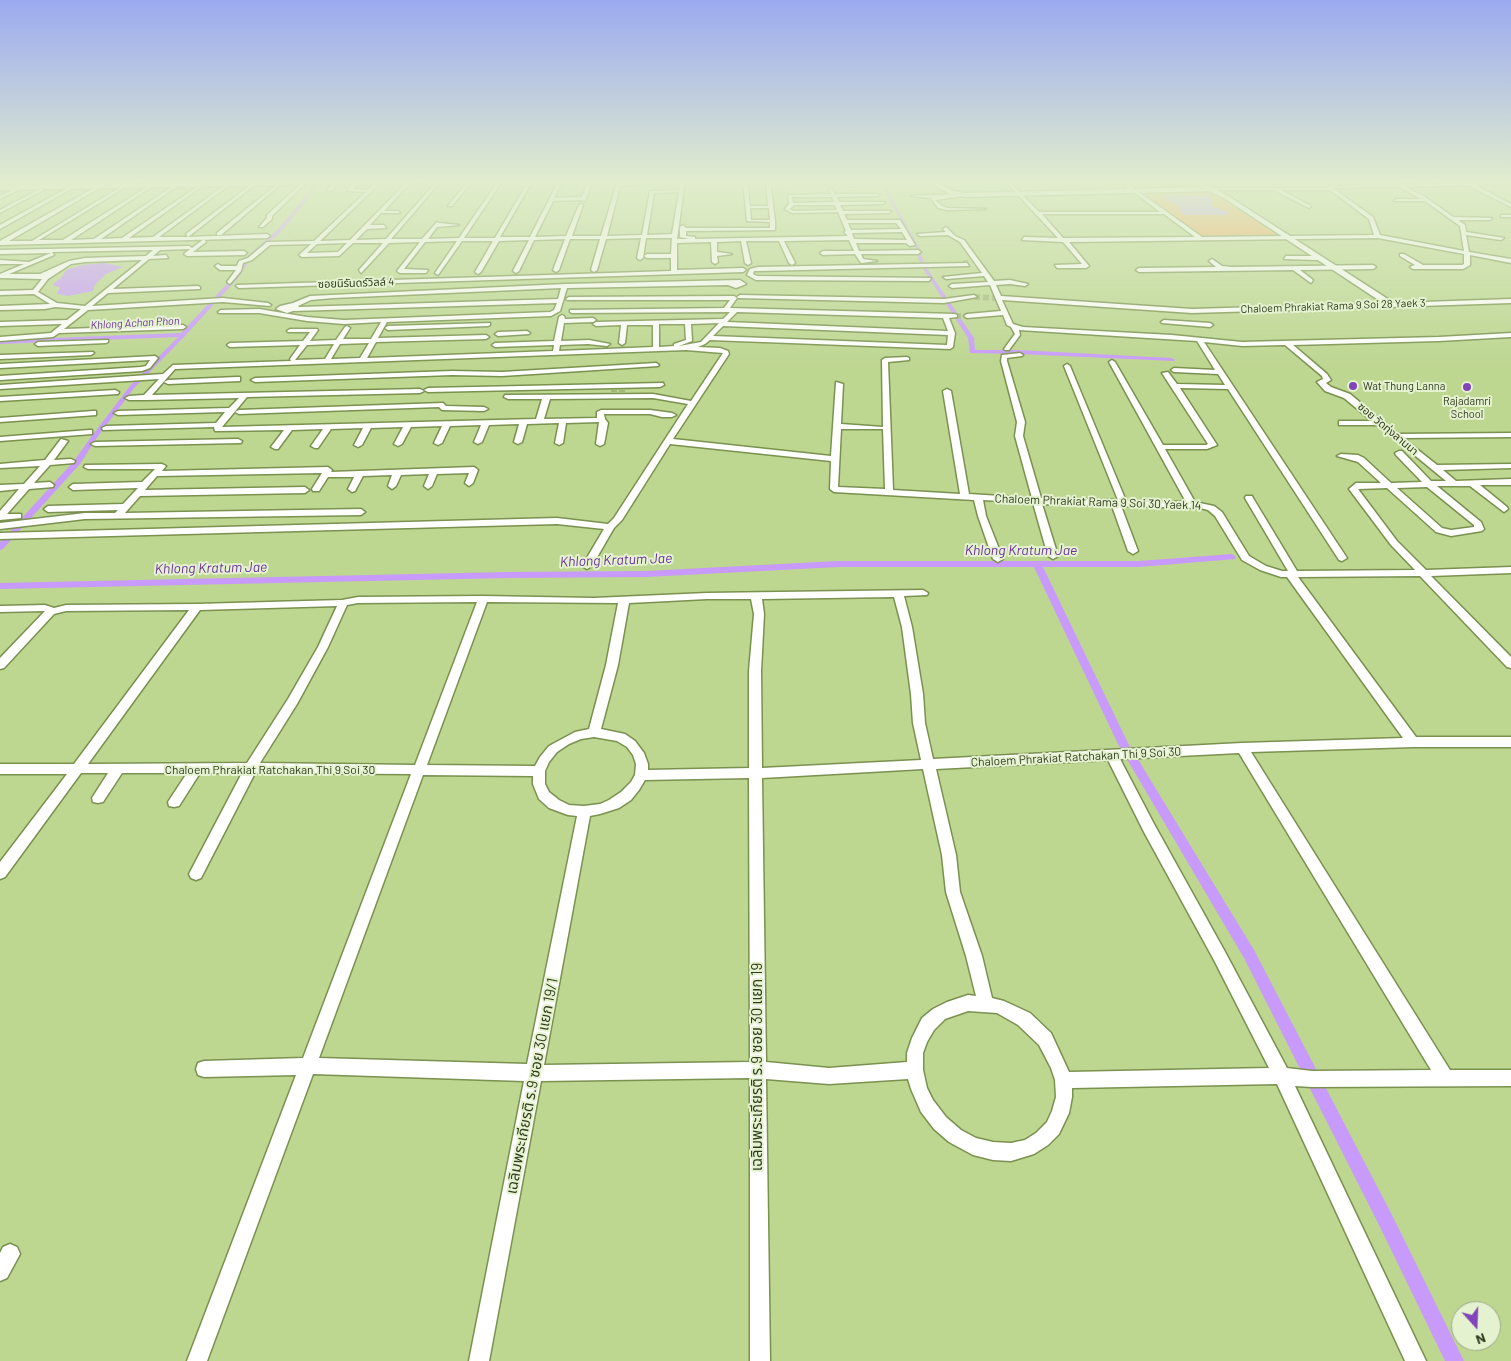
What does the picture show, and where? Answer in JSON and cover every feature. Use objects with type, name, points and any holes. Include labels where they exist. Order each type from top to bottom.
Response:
[{"type":"main road","points":[[1296,244],[1392,304]]},
{"type":"main road","name":"Chaloem Phrakiat Rama 9 Soi 28 Yaek 3","points":[[1392,304],[1511,301]]},
{"type":"street","points":[[0,247],[22,244]]},
{"type":"street","points":[[113,250],[119,244]]},
{"type":"street","points":[[136,249],[143,244]]},
{"type":"street","points":[[0,247],[154,244]]},
{"type":"street","points":[[1,341],[47,336],[59,331],[165,244]]},
{"type":"street","points":[[172,244],[189,245]]},
{"type":"street","points":[[205,244],[187,254],[244,253]]},
{"type":"street","points":[[0,247],[61,251],[159,249],[211,244]]},
{"type":"street","points":[[230,282],[236,276],[240,262],[246,260],[267,244]]},
{"type":"street","points":[[313,244],[302,254],[339,254],[349,244]]},
{"type":"street","points":[[361,271],[386,244]]},
{"type":"street","points":[[420,244],[400,271],[426,271]]},
{"type":"street","points":[[438,273],[457,244]]},
{"type":"street","points":[[478,272],[494,244]]},
{"type":"street","points":[[516,271],[528,244]]},
{"type":"street","points":[[556,270],[566,244]]},
{"type":"street","points":[[594,270],[602,244]]},
{"type":"street","points":[[640,258],[643,244]]},
{"type":"street","points":[[674,244],[674,272]]},
{"type":"street","points":[[714,244],[715,262]]},
{"type":"street","points":[[744,244],[748,263]]},
{"type":"street","points":[[783,244],[792,263]]},
{"type":"street","points":[[852,244],[861,261]]},
{"type":"street","points":[[822,252],[916,252],[911,244]]},
{"type":"street","points":[[963,244],[971,264],[985,274],[992,283],[1010,325],[1014,327],[1018,334],[1007,349]]},
{"type":"street","points":[[1057,266],[1086,266],[1066,244]]},
{"type":"street","points":[[1417,244],[1509,261]]},
{"type":"street","points":[[1413,267],[1463,267],[1467,265],[1466,244]]},
{"type":"street","points":[[1490,244],[1500,245]]},
{"type":"street","points":[[181,248],[189,245]]},
{"type":"street","points":[[224,246],[243,246]]},
{"type":"street","points":[[0,276],[30,262],[61,251]]},
{"type":"street","points":[[1503,252],[1509,261]]},
{"type":"street","points":[[715,254],[729,254]]},
{"type":"street","points":[[0,276],[46,275],[73,262],[122,255]]},
{"type":"street","points":[[1402,255],[1422,267]]},
{"type":"street","points":[[647,256],[674,256]]},
{"type":"street","points":[[100,258],[166,257]]},
{"type":"street","points":[[1286,258],[1318,258]]},
{"type":"street","points":[[831,262],[913,260]]},
{"type":"street","points":[[1212,261],[1224,268]]},
{"type":"street","points":[[0,262],[30,262]]},
{"type":"street","points":[[139,264],[152,264]]},
{"type":"street","points":[[929,279],[750,277],[752,270],[758,269],[971,264]]},
{"type":"street","points":[[665,265],[692,265]]},
{"type":"street","points":[[218,266],[220,268],[238,268]]},
{"type":"street","points":[[892,267],[898,279]]},
{"type":"street","points":[[1139,270],[1373,267]]},
{"type":"street","points":[[1294,269],[1311,281]]},
{"type":"street","points":[[132,270],[145,270]]},
{"type":"street","name":"ซอยนิรันดร์วิลล์ 4","points":[[238,286],[743,270]]},
{"type":"street","points":[[946,277],[985,274]]},
{"type":"street","points":[[35,292],[46,275]]},
{"type":"street","points":[[952,286],[1019,282],[1025,284]]},
{"type":"street","points":[[294,307],[310,298],[333,296],[565,286],[730,283]]},
{"type":"street","points":[[758,285],[851,286]]},
{"type":"street","points":[[0,308],[55,305],[87,308],[228,302],[261,304],[307,319],[344,322],[423,319],[551,314],[556,312],[565,286]]},
{"type":"street","points":[[107,291],[198,288]]},
{"type":"street","points":[[310,298],[314,291]]},
{"type":"street","points":[[423,319],[436,291]]},
{"type":"street","points":[[0,293],[35,292],[55,305]]},
{"type":"street","points":[[740,296],[804,294],[871,296],[929,304],[975,298]]},
{"type":"street","name":"Chaloem Phrakiat Rama 9 Soi 28 Yaek 3","points":[[998,298],[1010,295],[1156,308],[1220,310],[1392,304]]},
{"type":"street","points":[[569,299],[734,298],[726,310]]},
{"type":"street","points":[[221,312],[279,311],[294,307],[559,301]]},
{"type":"street","points":[[1156,308],[1172,338]]},
{"type":"street","points":[[686,348],[703,343],[710,338],[735,310]]},
{"type":"street","points":[[572,311],[735,310],[955,316]]},
{"type":"street","points":[[967,316],[1005,313]]},
{"type":"street","points":[[362,360],[382,326],[530,322],[531,317]]},
{"type":"street","points":[[710,338],[950,350],[952,333],[946,317]]},
{"type":"street","points":[[556,352],[562,319],[593,323],[723,322],[952,333]]},
{"type":"street","points":[[0,324],[69,322]]},
{"type":"street","points":[[1164,322],[1210,325]]},
{"type":"street","points":[[485,355],[496,323]]},
{"type":"street","points":[[589,342],[593,323]]},
{"type":"street","points":[[255,380],[417,374],[451,377],[587,373],[622,367],[656,369],[656,324]]},
{"type":"street","points":[[622,376],[624,325]]},
{"type":"street","points":[[665,349],[689,341],[688,326],[701,328]]},
{"type":"street","points":[[59,331],[183,327]]},
{"type":"street","points":[[1014,327],[1031,330],[1242,344],[1439,339],[1511,335]]},
{"type":"street","points":[[328,358],[347,328]]},
{"type":"street","points":[[290,331],[314,330],[293,359]]},
{"type":"street","points":[[498,334],[528,330],[524,344]]},
{"type":"street","points":[[1061,332],[1066,339]]},
{"type":"street","points":[[1,341],[9,333]]},
{"type":"street","points":[[244,345],[251,336]]},
{"type":"street","points":[[146,398],[166,379],[173,367],[255,362],[282,336]]},
{"type":"street","points":[[230,345],[486,337]]},
{"type":"street","points":[[438,355],[445,338]]},
{"type":"street","points":[[403,356],[412,340]]},
{"type":"street","points":[[1199,340],[1342,558]]},
{"type":"street","points":[[1,341],[106,341]]},
{"type":"street","points":[[495,345],[589,342],[622,347],[686,348],[726,352],[617,520],[610,527],[587,566]]},
{"type":"street","points":[[1240,352],[1242,344]]},
{"type":"street","name":"ซอย วัดทุ่งลานนา","points":[[1288,344],[1326,375],[1327,380],[1321,382],[1328,389],[1347,396],[1453,483]]},
{"type":"street","points":[[170,362],[283,363],[493,355],[622,347]]},
{"type":"street","points":[[0,372],[4,366],[24,350]]},
{"type":"street","points":[[0,357],[92,353]]},
{"type":"street","points":[[487,376],[493,355]]},
{"type":"street","points":[[1020,355],[1004,356],[1004,361],[1021,422],[1019,436],[1053,556]]},
{"type":"street","points":[[0,378],[142,369],[148,367],[155,358],[4,366]]},
{"type":"street","points":[[417,374],[424,358]]},
{"type":"street","points":[[889,492],[884,360],[907,358]]},
{"type":"street","points":[[451,377],[458,359]]},
{"type":"street","points":[[380,376],[388,362]]},
{"type":"street","points":[[1112,362],[1192,504]]},
{"type":"street","points":[[271,380],[283,363]]},
{"type":"street","points":[[344,377],[353,363]]},
{"type":"street","points":[[307,379],[317,364]]},
{"type":"street","points":[[194,387],[212,366]]},
{"type":"street","points":[[1067,366],[1119,503],[1133,551]]},
{"type":"street","points":[[231,387],[245,368]]},
{"type":"street","points":[[1160,447],[1207,447],[1213,445],[1170,371],[1220,372]]},
{"type":"street","points":[[0,387],[151,377],[200,380],[237,379]]},
{"type":"street","points":[[668,441],[836,459],[839,384]]},
{"type":"street","points":[[508,397],[618,391],[660,385]]},
{"type":"street","points":[[1178,386],[1230,387]]},
{"type":"street","points":[[129,398],[424,390],[618,391],[692,403]]},
{"type":"street","points":[[442,408],[451,390]]},
{"type":"street","points":[[947,391],[965,496]]},
{"type":"street","points":[[0,399],[115,392]]},
{"type":"street","points":[[218,426],[235,411],[244,396]]},
{"type":"street","points":[[539,422],[546,399]]},
{"type":"street","points":[[600,444],[604,423],[601,416],[603,399]]},
{"type":"street","points":[[407,415],[412,406]]},
{"type":"street","points":[[118,413],[485,406]]},
{"type":"street","points":[[374,416],[379,407]]},
{"type":"street","points":[[344,418],[349,408]]},
{"type":"street","points":[[309,421],[317,409]]},
{"type":"street","points":[[276,423],[284,410]]},
{"type":"street","points":[[95,444],[236,444],[253,411]]},
{"type":"street","points":[[106,428],[218,426],[220,429],[539,422],[650,412],[683,416]]},
{"type":"street","points":[[0,420],[93,414]]},
{"type":"street","points":[[559,443],[563,421]]},
{"type":"street","points":[[518,442],[524,422]]},
{"type":"street","points":[[478,442],[486,423]]},
{"type":"street","points":[[1342,423],[1380,423]]},
{"type":"street","points":[[438,443],[447,424]]},
{"type":"street","points":[[398,444],[408,425]]},
{"type":"street","points":[[358,445],[368,426]]},
{"type":"street","points":[[838,426],[880,428]]},
{"type":"street","points":[[315,446],[328,427]]},
{"type":"street","points":[[275,447],[288,428]]},
{"type":"street","points":[[0,439],[87,435],[64,441],[0,445]]},
{"type":"street","points":[[1397,436],[1511,435]]},
{"type":"street","points":[[1,522],[27,486],[64,441]]},
{"type":"street","points":[[1341,456],[1355,457],[1361,460],[1438,530],[1450,533],[1479,528],[1478,524],[1429,484],[1400,453]]},
{"type":"street","name":"Chaloem Phrakiat Rama 9 Soi 30 Yaek 14","points":[[836,459],[834,489],[1036,501],[1192,504],[1211,508],[1219,514],[1246,558],[1274,572],[1293,575],[1511,570]]},
{"type":"street","points":[[0,466],[71,461]]},
{"type":"street","points":[[88,467],[162,466],[117,516]]},
{"type":"street","points":[[1434,468],[1511,466]]},
{"type":"street","points":[[155,474],[328,470],[316,489]]},
{"type":"street","points":[[325,475],[474,470],[469,483]]},
{"type":"street","points":[[428,486],[434,471]]},
{"type":"street","points":[[392,486],[398,472]]},
{"type":"street","points":[[352,488],[360,474]]},
{"type":"street","points":[[1511,482],[1356,486],[1353,489],[1394,543],[1511,664]]},
{"type":"street","points":[[1472,483],[1504,509]]},
{"type":"street","points":[[0,488],[50,484]]},
{"type":"street","points":[[73,486],[145,485]]},
{"type":"street","points":[[138,493],[305,490]]},
{"type":"street","points":[[978,497],[982,516],[998,559]]},
{"type":"street","points":[[1249,498],[1293,575],[1413,742]]},
{"type":"street","points":[[48,509],[125,507]]},
{"type":"street","points":[[1,522],[39,522],[85,516],[361,512]]},
{"type":"street","points":[[1,522],[18,516]]},
{"type":"street","points":[[0,536],[557,521],[610,527]]},
{"type":"street","points":[[898,594],[907,627],[917,694],[918,723],[949,855],[954,892],[974,956],[984,1003]]},
{"type":"street","points":[[0,664],[50,612],[66,608],[197,607],[342,603],[358,600],[624,600],[708,596],[922,594]]},
{"type":"street","name":"เฉลิมพระเกียรติ ร.9 ซอย 30 แยก 19","points":[[756,596],[759,614],[755,671],[760,1361]]},
{"type":"street","points":[[197,1361],[483,599]]},
{"type":"street","points":[[594,733],[612,665],[624,600]]},
{"type":"street","points":[[196,874],[251,768],[293,701],[339,616],[342,603]]},
{"type":"street","points":[[0,873],[197,607]]},
{"type":"street","points":[[0,609],[45,608],[50,609],[50,612]]},
{"type":"street","points":[[594,733],[614,736],[631,744],[638,753],[642,764],[641,775],[631,791],[614,804],[584,812],[568,810],[549,800],[544,795],[539,784],[539,771],[544,760],[553,749],[579,735],[594,733]]},
{"type":"street","name":"Chaloem Phrakiat Ratchakan Thi 9 Soi 30","points":[[641,775],[757,772],[1242,748],[1413,742],[1511,742]]},
{"type":"street","points":[[1242,748],[1445,1078]]},
{"type":"street","points":[[1115,755],[1149,828],[1219,955],[1282,1076],[1416,1361]]},
{"type":"street","name":"Chaloem Phrakiat Ratchakan Thi 9 Soi 30","points":[[0,768],[539,771]]},
{"type":"street","points":[[98,798],[118,769]]},
{"type":"street","points":[[174,802],[196,769]]},
{"type":"street","name":"เฉลิมพระเกียรติ ร.9 ซอย 30 แยก 19/1","points":[[479,1361],[584,812]]},
{"type":"street","points":[[968,1003],[984,1003],[1011,1011],[1035,1028],[1053,1052],[1063,1080],[1064,1097],[1060,1113],[1053,1128],[1042,1140],[1028,1148],[1011,1152],[992,1152],[973,1146],[955,1136],[940,1123],[923,1098],[915,1070],[918,1045],[928,1024],[939,1014],[953,1007],[968,1003]]},
{"type":"street","points":[[204,1069],[309,1066],[535,1073],[759,1070],[829,1076],[915,1070]]},
{"type":"street","points":[[1063,1080],[1282,1076],[1312,1079],[1511,1078]]},
{"type":"street","points":[[0,1271],[10,1254]]},
{"type":"shaded area","points":[[104,263],[123,267],[106,274],[95,285],[93,291],[68,296],[57,294],[60,287],[53,284],[61,278],[66,270],[83,265]]},
{"type":"waterway","name":"Khlong Achan Phon","points":[[183,335],[237,276],[248,258],[265,244]]},
{"type":"waterway","points":[[915,244],[922,264],[971,338],[972,352],[1018,352],[1172,360]]},
{"type":"waterway","name":"Khlong Achan Phon","points":[[0,342],[183,335]]},
{"type":"waterway","points":[[0,547],[77,462],[132,387],[183,335]]},
{"type":"waterway","name":"Khlong Kratum Jae","points":[[1037,564],[1139,564],[1232,557]]},
{"type":"waterway","name":"Khlong Kratum Jae","points":[[0,586],[508,575],[646,574],[838,564],[1037,564]]},
{"type":"waterway","points":[[1037,564],[1123,744],[1249,954],[1386,1221],[1455,1361]]},
{"type":"tunnel","points":[[963,263],[968,262]]},
{"type":"tunnel","points":[[974,297],[998,298]]},
{"type":"tunnel","points":[[955,316],[967,316]]},
{"type":"place","name":"Wat Thung Lanna","points":[[1353,386]]},
{"type":"place","name":"Rajadamri School","points":[[1467,387]]}]
